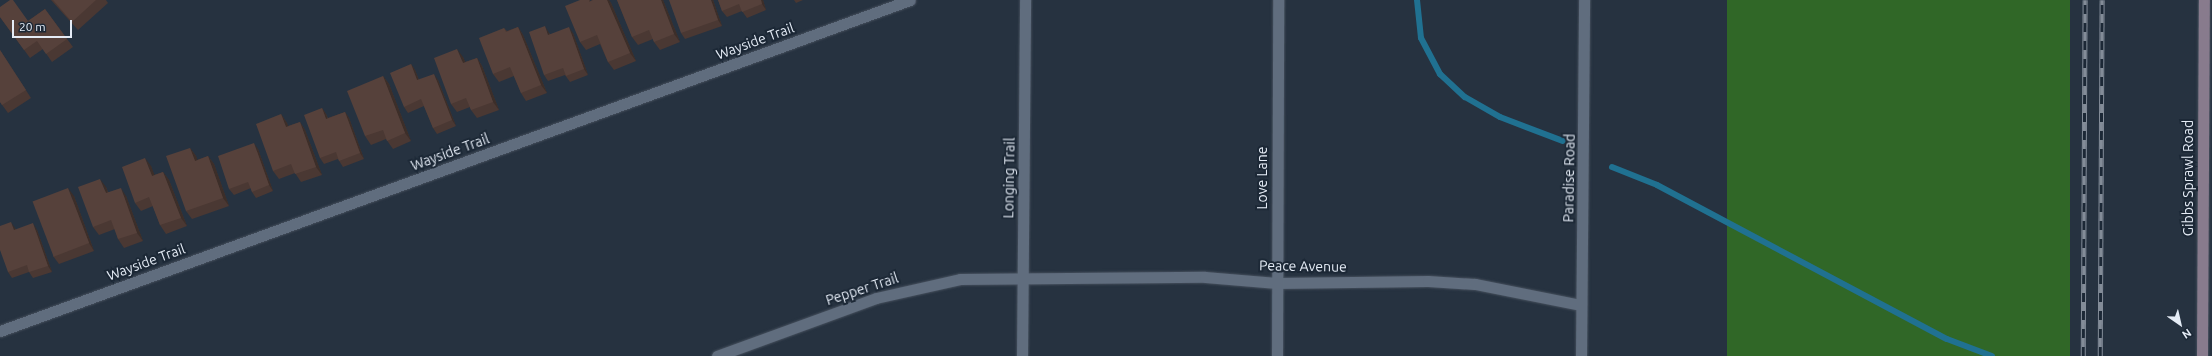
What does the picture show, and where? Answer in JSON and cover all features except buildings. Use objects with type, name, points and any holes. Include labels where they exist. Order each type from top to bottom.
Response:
[{"type":"main road","name":"Gibbs Sprawl Road","points":[[2202,356],[2204,0]]},
{"type":"street","name":"Wayside Trail","points":[[0,331],[910,0]]},
{"type":"street","name":"Longing Trail","points":[[1022,356],[1025,0]]},
{"type":"street","name":"Love Lane","points":[[1276,356],[1278,0]]},
{"type":"street","name":"Paradise Road","points":[[1581,356],[1584,179],[1584,0]]},
{"type":"street","name":"Peace Avenue","points":[[1023,278],[1205,277],[1277,283],[1428,281],[1475,284],[1581,305]]},
{"type":"street","name":"Pepper Trail","points":[[717,356],[876,298],[960,279],[1023,278]]},
{"type":"green space","points":[[1727,0],[2070,0],[2070,356],[1727,356]]},
{"type":"waterway","points":[[1417,0],[1421,38],[1440,74],[1465,97],[1500,117],[1563,141]]},
{"type":"waterway","points":[[1612,167],[1657,185],[1947,339],[1992,356]]},
{"type":"railway","points":[[2083,356],[2085,0]]},
{"type":"railway","points":[[2100,356],[2102,0]]}]
